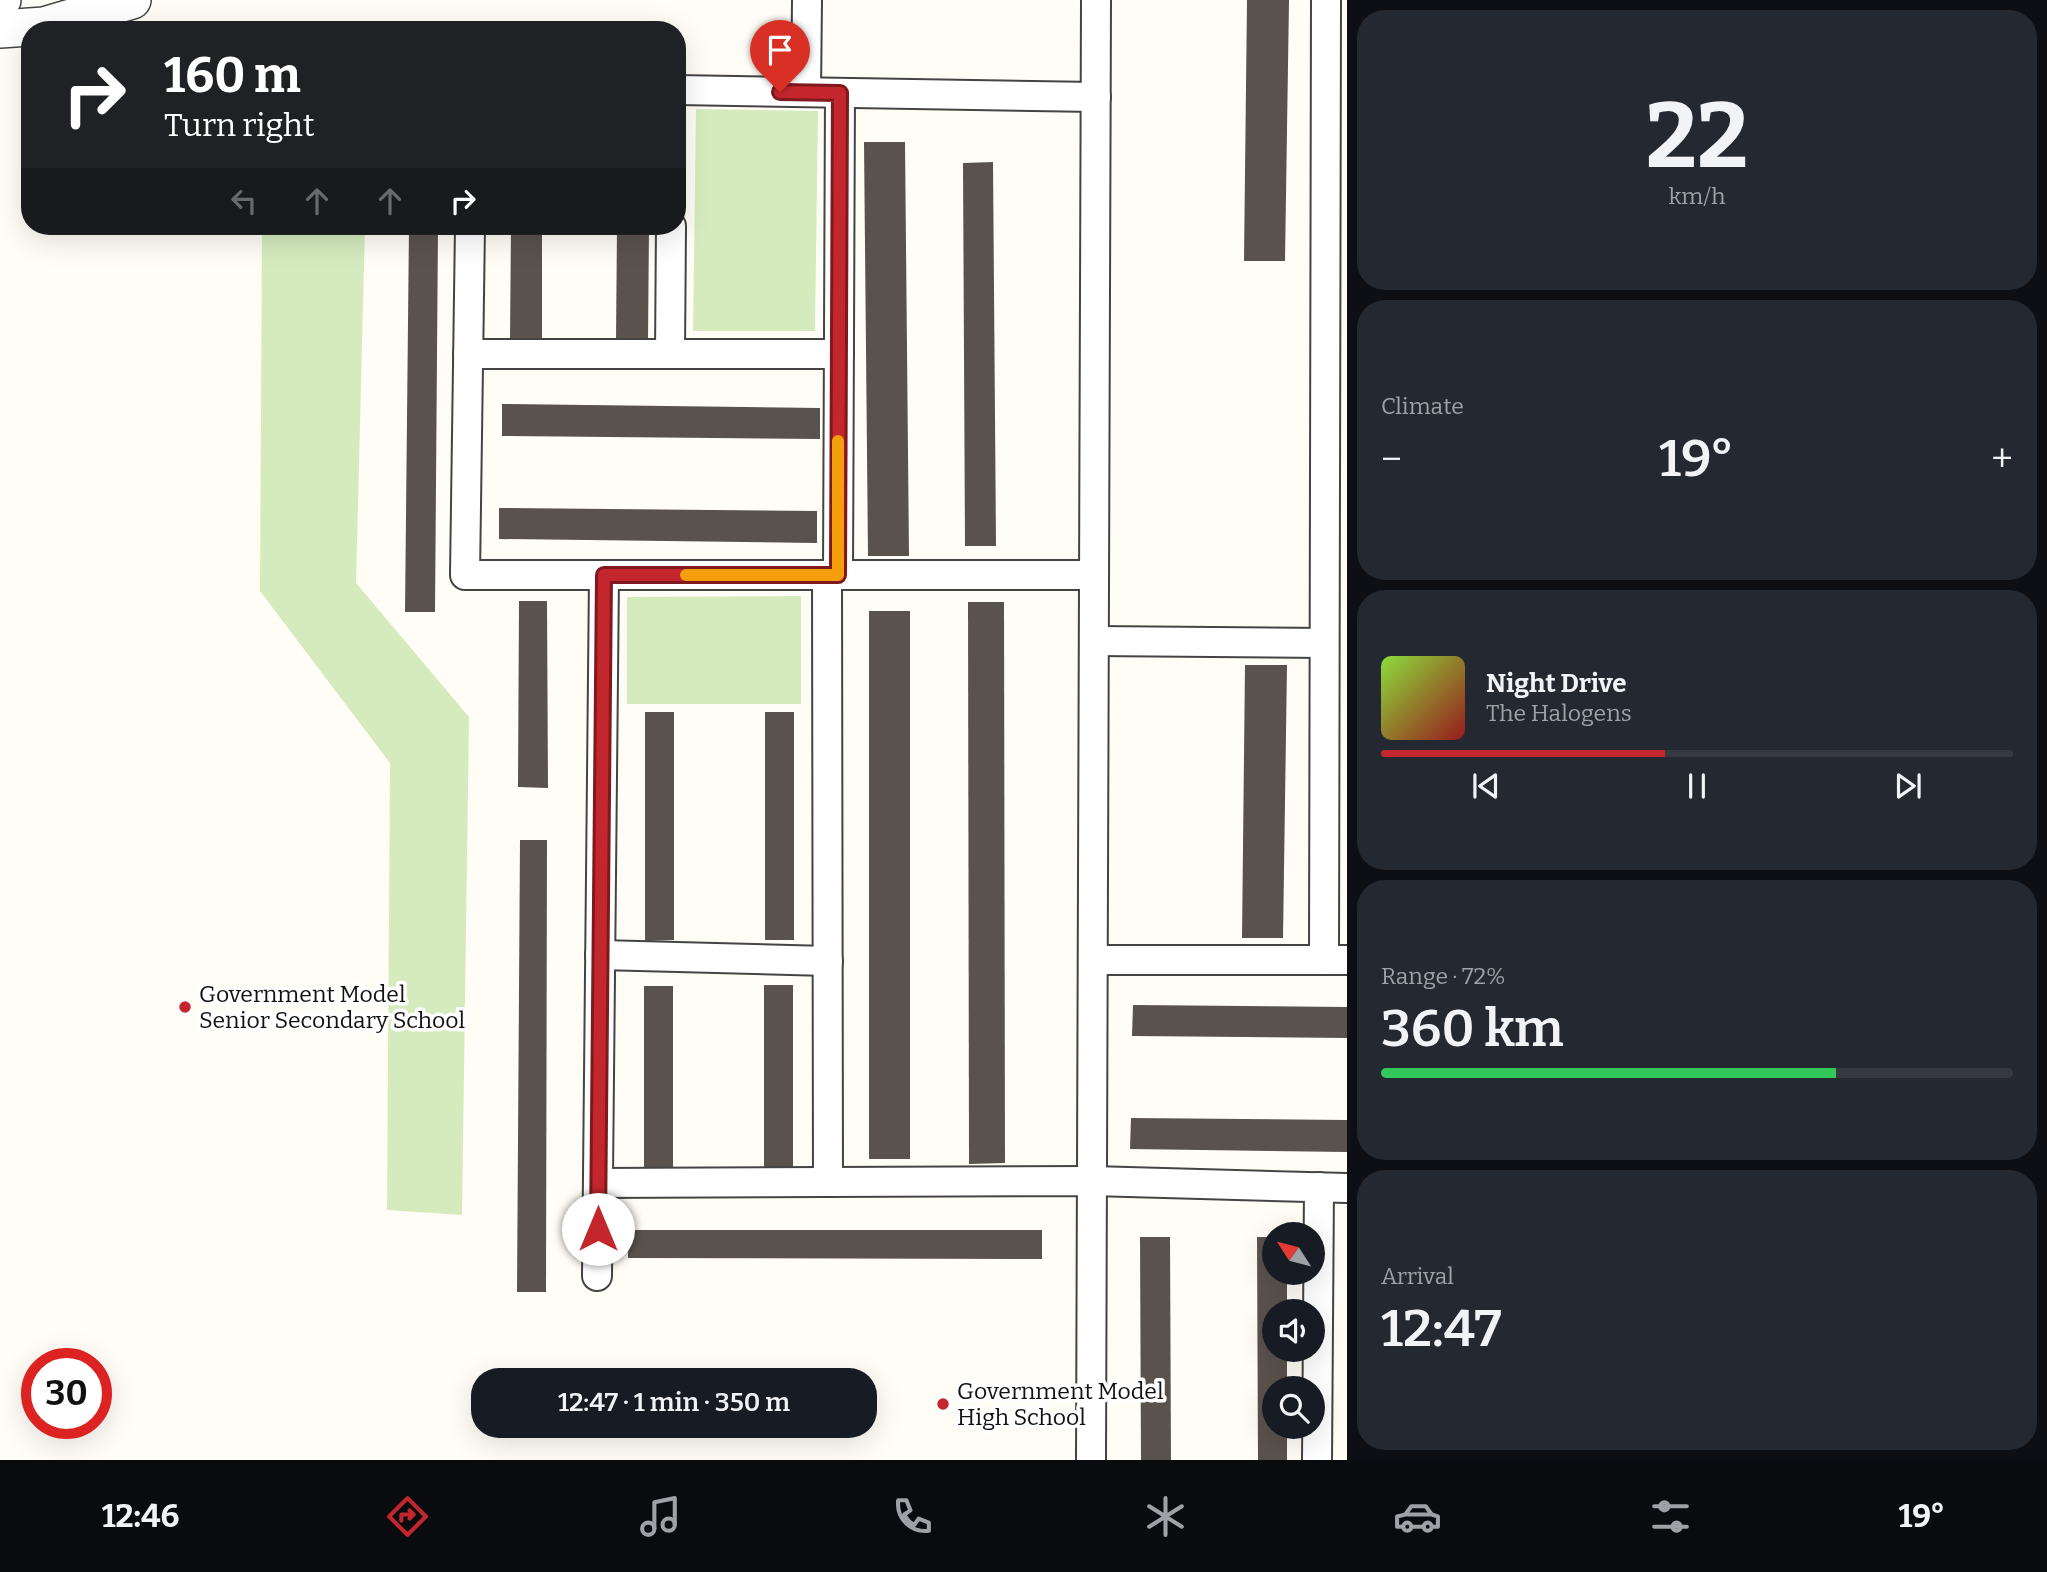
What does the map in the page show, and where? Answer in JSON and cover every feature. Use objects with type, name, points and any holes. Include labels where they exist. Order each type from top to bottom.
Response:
[{"type":"street","points":[[61,21],[132,0]]},
{"type":"street","points":[[806,92],[807,0]]},
{"type":"street","points":[[1091,1460],[1096,0]]},
{"type":"street","points":[[1093,960],[1335,960],[1335,764],[1324,643],[1336,252],[1326,0]]},
{"type":"street","points":[[0,29],[21,28]]},
{"type":"street","points":[[686,90],[1096,97]]},
{"type":"street","points":[[828,1182],[832,575],[839,354],[840,93]]},
{"type":"street","points":[[471,235],[465,575],[1094,575]]},
{"type":"street","points":[[670,354],[671,235]]},
{"type":"street","points":[[468,354],[839,354]]},
{"type":"street","points":[[597,1276],[604,575]]},
{"type":"street","points":[[1094,641],[1324,643]]},
{"type":"street","points":[[600,955],[828,961]]},
{"type":"street","points":[[598,1183],[1092,1181],[1347,1188]]},
{"type":"street","points":[[1317,1460],[1319,1187]]},
{"type":"green space","points":[[696,109],[818,111],[815,331],[693,331]]},
{"type":"green space","points":[[262,235],[365,235],[356,583],[469,717],[462,1215],[387,1210],[390,763],[260,591]]},
{"type":"green space","points":[[801,596],[801,704],[627,704],[627,597]]},
{"type":"building","points":[[1247,0],[1289,0],[1285,261],[1244,261]]},
{"type":"building","points":[[864,142],[905,142],[909,556],[868,556]]},
{"type":"building","points":[[993,162],[996,546],[965,546],[963,163]]},
{"type":"building","points":[[409,235],[438,235],[435,612],[405,612]]},
{"type":"building","points":[[511,235],[542,235],[542,340],[510,339]]},
{"type":"building","points":[[617,235],[649,235],[648,342],[616,341]]},
{"type":"building","points":[[502,404],[820,408],[820,439],[502,436]]},
{"type":"building","points":[[499,508],[817,511],[817,543],[499,539]]},
{"type":"building","points":[[519,601],[547,601],[548,788],[518,787]]},
{"type":"building","points":[[968,602],[1004,602],[1005,1163],[969,1164]]},
{"type":"building","points":[[869,611],[910,611],[910,1159],[869,1159]]},
{"type":"building","points":[[1245,665],[1287,665],[1283,938],[1242,938]]},
{"type":"building","points":[[645,712],[674,712],[674,940],[645,941]]},
{"type":"building","points":[[765,712],[794,712],[794,940],[765,940]]},
{"type":"building","points":[[520,840],[547,840],[546,1292],[517,1292]]},
{"type":"building","points":[[764,985],[793,985],[793,1168],[764,1168]]},
{"type":"building","points":[[644,986],[673,986],[673,1168],[644,1169]]},
{"type":"building","points":[[1133,1005],[1347,1007],[1347,1038],[1132,1036]]},
{"type":"building","points":[[1131,1118],[1347,1120],[1347,1152],[1130,1149]]},
{"type":"building","points":[[628,1230],[1042,1230],[1042,1259],[628,1258]]},
{"type":"building","points":[[1140,1237],[1170,1237],[1171,1460],[1141,1460]]},
{"type":"building","points":[[1257,1237],[1262,1237],[1262,1285],[1287,1285],[1287,1299],[1262,1299],[1262,1362],[1287,1362],[1287,1376],[1262,1376],[1262,1439],[1287,1439],[1287,1460],[1258,1460]]},
{"type":"slow traffic","points":[[686,575],[838,575],[838,441]]},
{"type":"place","name":"Government Model Senior Secondary School","points":[[185,1007]]},
{"type":"place","name":"Government Model High School","points":[[943,1404]]},
{"type":"route","points":[[598,1229],[604,575],[838,575],[840,93],[780,92]]}]
